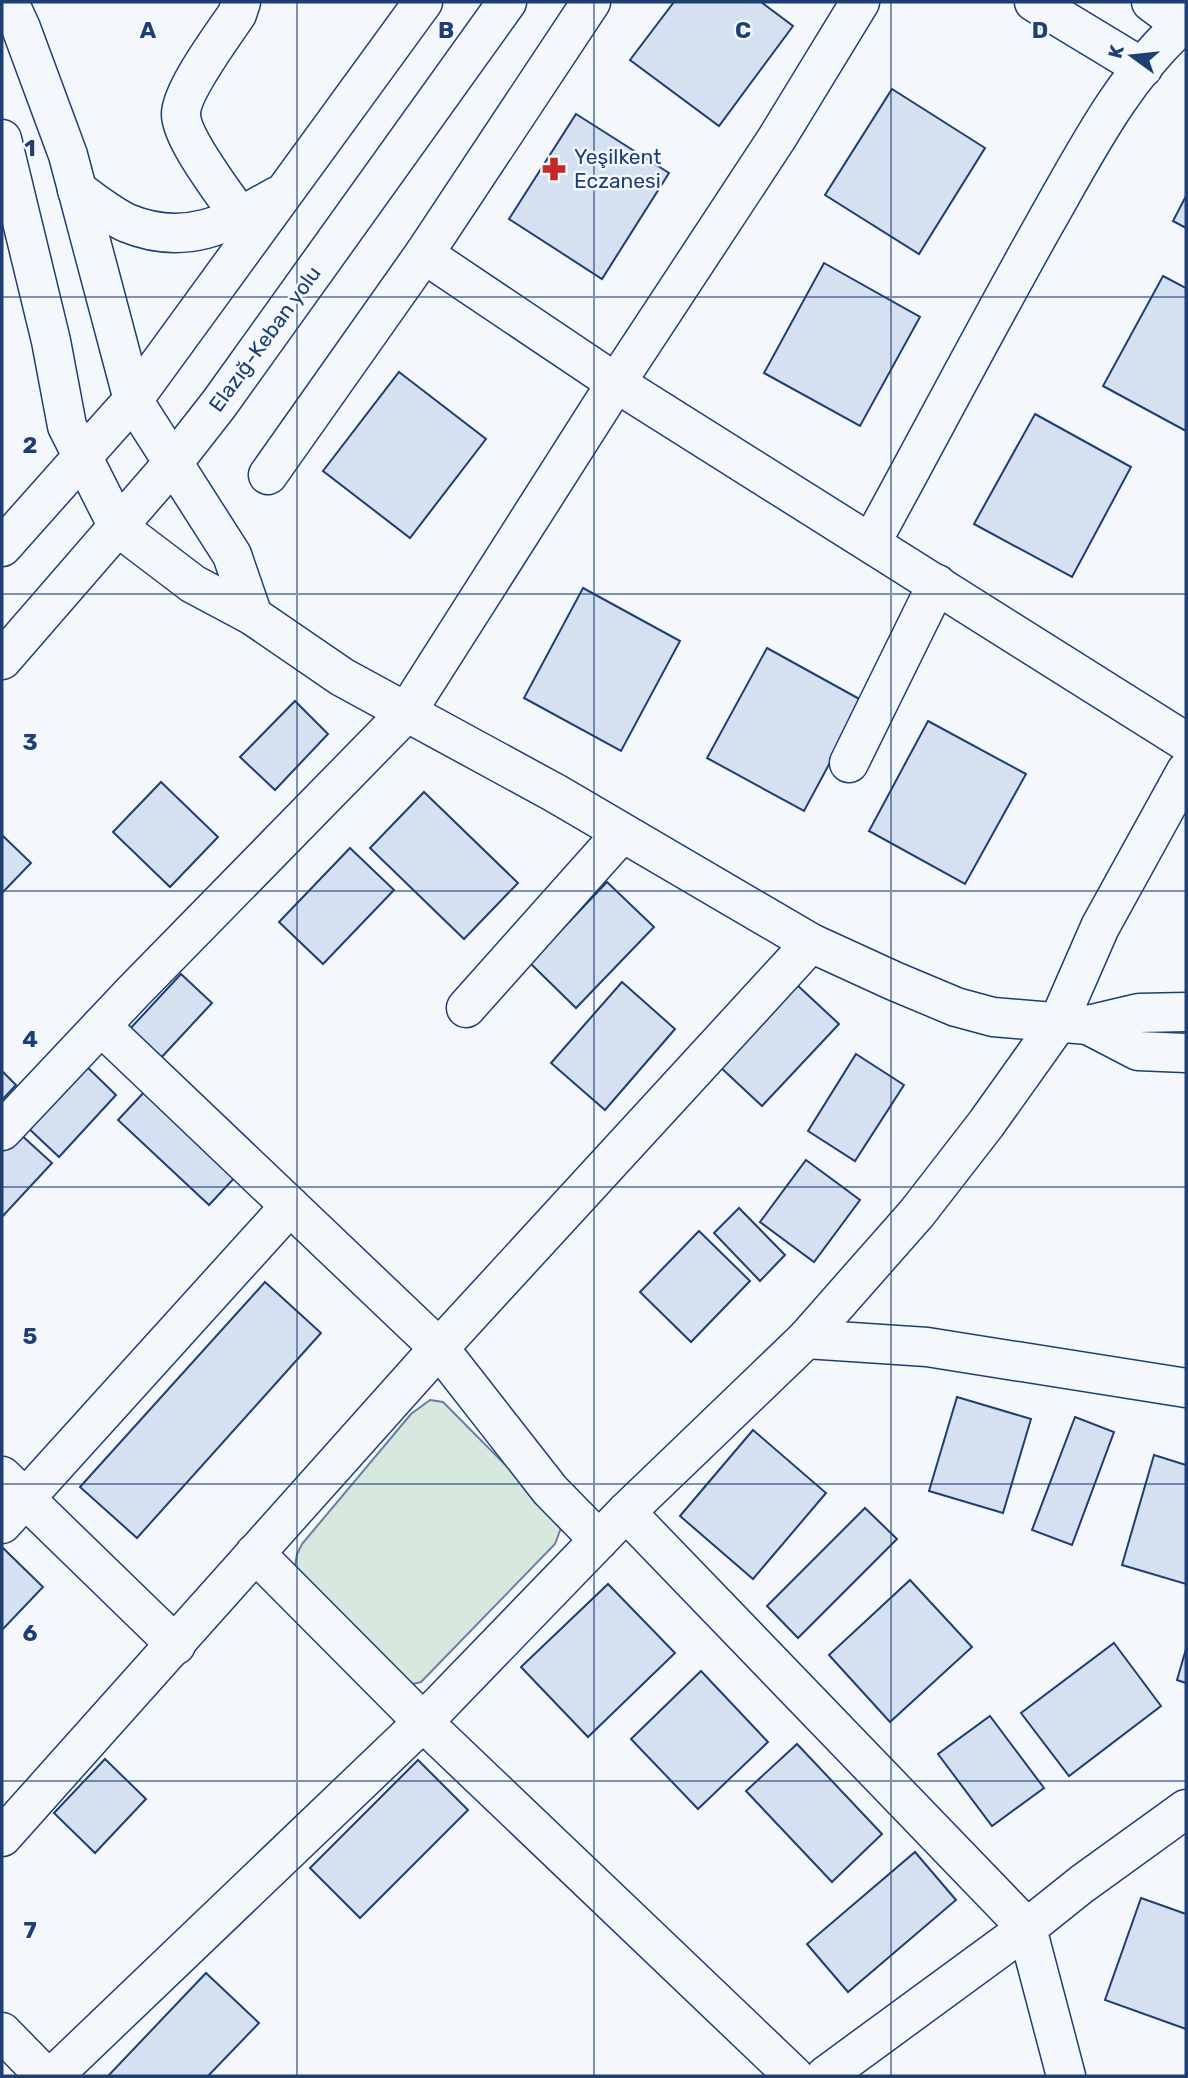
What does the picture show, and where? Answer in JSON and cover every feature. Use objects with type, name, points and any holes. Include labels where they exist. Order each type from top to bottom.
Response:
[{"type":"main road","points":[[9,2],[63,142],[133,401],[232,555],[253,616]]},
{"type":"main road","points":[[240,217],[186,135],[181,113],[187,94],[237,14],[241,2]]},
{"type":"main road","points":[[2,547],[133,401],[423,2]]},
{"type":"main road","name":"Elazığ-Keban yolu","points":[[2,660],[172,464],[219,404],[507,2]]},
{"type":"main road","points":[[268,475],[424,254],[591,2]]},
{"type":"main road","points":[[2,1131],[406,713],[616,383],[777,138],[860,2]]},
{"type":"main road","points":[[1034,2],[1143,68]]},
{"type":"main road","points":[[872,543],[1083,157],[1143,68],[1164,41],[1184,23],[1151,2]]},
{"type":"main road","points":[[2,139],[51,341],[67,426],[118,527],[193,584],[253,616],[342,677],[555,793],[811,943],[894,981],[956,1007],[993,1017],[1073,1024],[1139,1013],[1186,1012]]},
{"type":"main road","points":[[77,190],[126,222],[153,230],[182,234],[206,230],[240,217],[285,191]]},
{"type":"main road","points":[[424,254],[616,383],[1186,742]]},
{"type":"main road","points":[[849,763],[937,584]]},
{"type":"main road","points":[[53,2076],[423,1722],[626,1512],[806,1339],[917,1213],[986,1124],[1073,1024],[1100,927],[1186,771]]},
{"type":"main road","points":[[466,1008],[622,833]]},
{"type":"main road","points":[[2,1837],[439,1348],[811,943]]},
{"type":"main road","points":[[1073,1024],[1138,1051],[1186,1053]]},
{"type":"main road","points":[[101,1026],[439,1348],[550,1490],[599,1540]]},
{"type":"main road","points":[[176,1645],[10,1500],[290,1206]]},
{"type":"main road","points":[[806,1339],[927,1347],[1186,1388]]},
{"type":"main road","points":[[626,1512],[1027,1928],[1066,2076]]},
{"type":"main road","points":[[255,1553],[423,1722],[793,2076]]},
{"type":"main road","points":[[825,2076],[1186,1809]]},
{"type":"main road","points":[[2,2032],[45,2076]]},
{"type":"shaded area","points":[[430,1400],[443,1402],[562,1525],[555,1544],[421,1682],[413,1684],[402,1677],[295,1566],[302,1544],[411,1414]]},
{"type":"building","points":[[674,2],[761,2],[793,26],[719,126],[630,60]]},
{"type":"building","points":[[892,89],[985,148],[919,254],[825,195]]},
{"type":"building","points":[[576,114],[669,173],[602,279],[509,219]]},
{"type":"building","points":[[1186,196],[1186,228],[1173,221]]},
{"type":"building","points":[[824,263],[920,317],[860,426],[764,373]]},
{"type":"building","points":[[1163,276],[1186,288],[1186,431],[1103,386]]},
{"type":"building","points":[[399,372],[486,439],[410,538],[323,471]]},
{"type":"building","points":[[1035,414],[1131,467],[1072,577],[974,524]]},
{"type":"building","points":[[583,588],[680,641],[621,751],[524,698]]},
{"type":"building","points":[[767,648],[863,701],[804,811],[707,758]]},
{"type":"building","points":[[295,701],[328,734],[275,790],[240,757]]},
{"type":"building","points":[[928,721],[1026,774],[965,884],[869,831]]},
{"type":"building","points":[[161,782],[218,837],[170,887],[113,832]]},
{"type":"building","points":[[424,792],[518,883],[464,939],[370,848]]},
{"type":"building","points":[[2,835],[31,863],[2,893]]},
{"type":"building","points":[[350,848],[394,890],[323,964],[279,922]]},
{"type":"building","points":[[607,882],[654,927],[576,1008],[530,963]]},
{"type":"building","points":[[181,974],[212,1003],[159,1060],[128,1031]]},
{"type":"building","points":[[622,982],[675,1029],[605,1110],[551,1063]]},
{"type":"building","points":[[795,983],[839,1024],[762,1106],[718,1065]]},
{"type":"building","points":[[856,1054],[904,1085],[855,1161],[808,1131]]},
{"type":"building","points":[[83,1063],[116,1095],[59,1157],[25,1125]]},
{"type":"building","points":[[2,1071],[16,1085],[2,1100]]},
{"type":"building","points":[[148,1088],[239,1173],[209,1205],[118,1120]]},
{"type":"building","points":[[19,1133],[52,1163],[2,1217],[2,1152]]},
{"type":"building","points":[[806,1160],[860,1200],[814,1262],[760,1222]]},
{"type":"building","points":[[739,1208],[785,1255],[760,1281],[714,1233]]},
{"type":"building","points":[[699,1231],[750,1281],[691,1342],[640,1292]]},
{"type":"building","points":[[265,1282],[321,1333],[137,1538],[80,1487]]},
{"type":"building","points":[[957,1397],[1031,1419],[1003,1513],[929,1491]]},
{"type":"building","points":[[1075,1417],[1114,1432],[1072,1545],[1032,1530]]},
{"type":"building","points":[[753,1430],[826,1493],[753,1579],[680,1516]]},
{"type":"building","points":[[1154,1455],[1186,1465],[1186,1584],[1122,1565]]},
{"type":"building","points":[[865,1508],[897,1539],[798,1638],[767,1606]]},
{"type":"building","points":[[2,1547],[43,1587],[2,1630]]},
{"type":"building","points":[[910,1580],[972,1647],[890,1722],[829,1655]]},
{"type":"building","points":[[608,1584],[675,1653],[588,1737],[521,1667]]},
{"type":"building","points":[[1114,1643],[1161,1706],[1069,1776],[1021,1713]]},
{"type":"building","points":[[1186,1649],[1186,1683],[1177,1680]]},
{"type":"building","points":[[701,1671],[768,1742],[698,1809],[631,1739]]},
{"type":"building","points":[[990,1716],[1044,1788],[992,1826],[938,1754]]},
{"type":"building","points":[[797,1744],[882,1834],[832,1882],[746,1791]]},
{"type":"building","points":[[105,1759],[146,1799],[95,1853],[54,1813]]},
{"type":"building","points":[[418,1760],[468,1810],[360,1918],[310,1868]]},
{"type":"building","points":[[915,1852],[956,1900],[848,1992],[807,1944]]},
{"type":"building","points":[[1141,1898],[1186,1914],[1186,2029],[1105,2000]]},
{"type":"building","points":[[206,1973],[259,2023],[208,2076],[108,2076]]},
{"type":"place","name":"Yeşilkent Eczanesi","points":[[554,169]]}]
